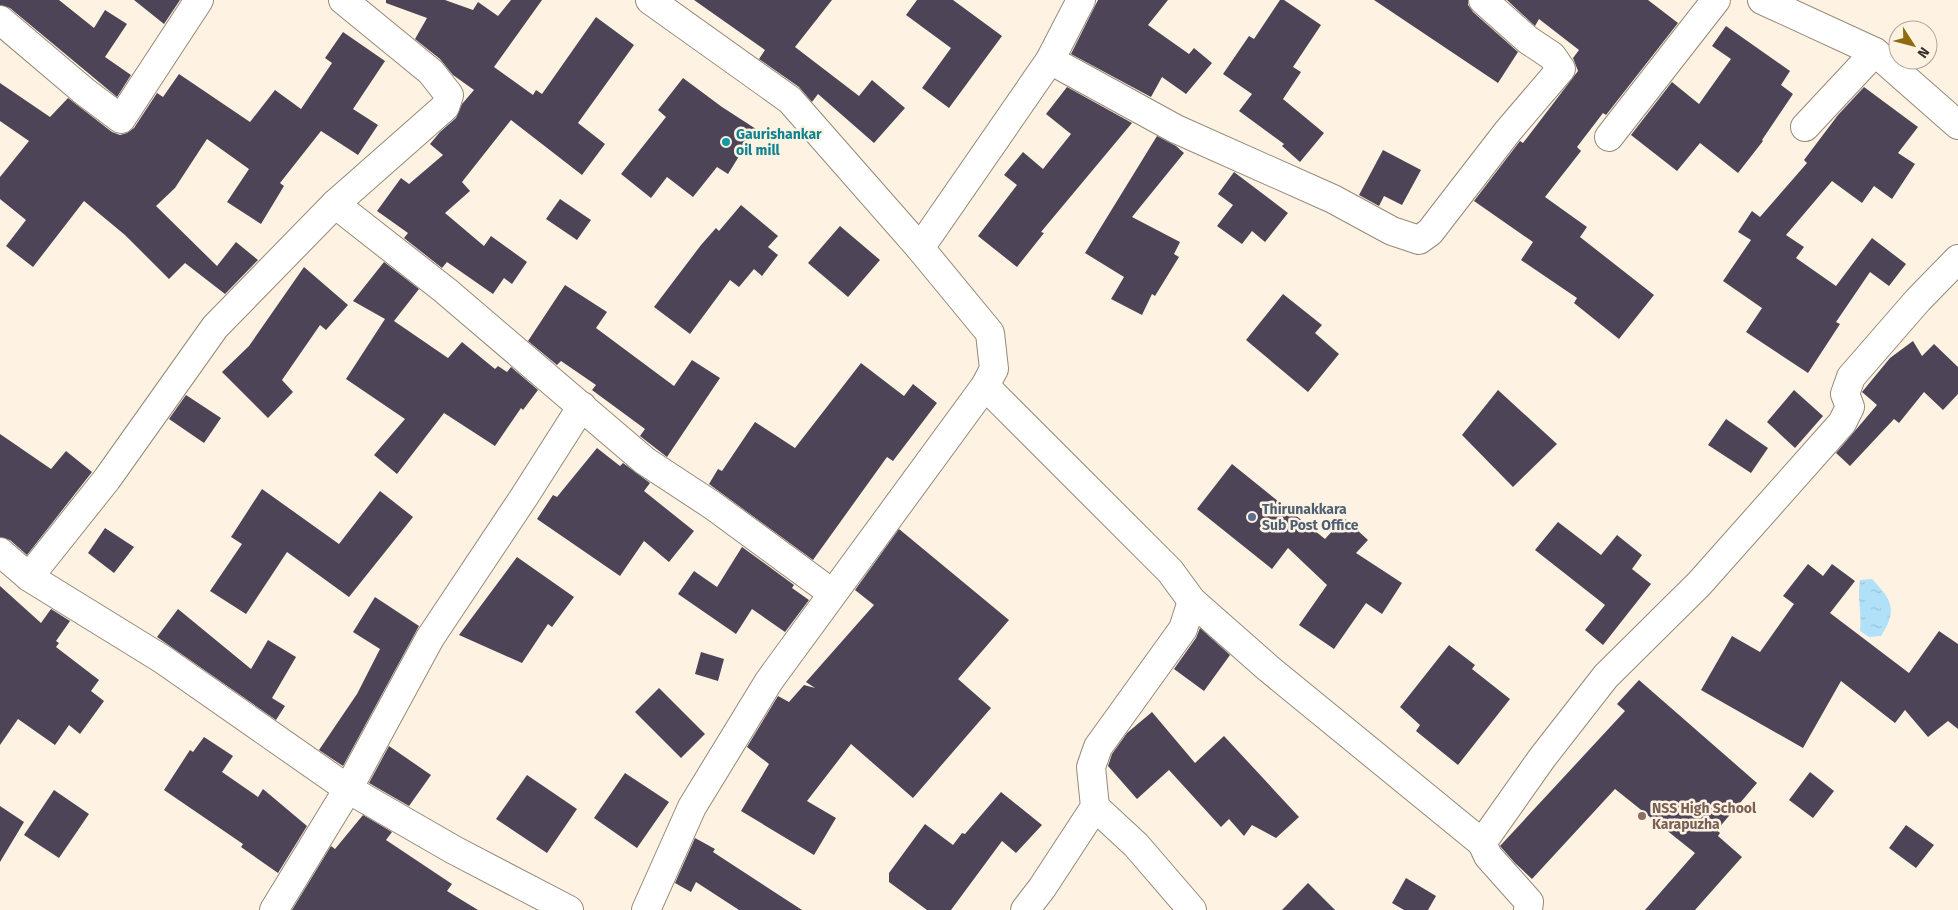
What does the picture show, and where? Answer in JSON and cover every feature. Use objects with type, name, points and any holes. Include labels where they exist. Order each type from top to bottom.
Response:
[{"type":"street","points":[[0,20],[85,92],[121,119],[199,0]]},
{"type":"street","points":[[29,577],[107,478],[215,327],[335,204],[446,108],[448,95],[431,72],[343,0]]},
{"type":"street","points":[[650,0],[790,100],[920,248],[990,333],[994,368],[985,386],[769,681],[692,807],[651,908]]},
{"type":"street","points":[[920,248],[1050,60],[1082,0]]},
{"type":"street","points":[[1050,60],[1176,129],[1333,199],[1392,231],[1419,240],[1430,232],[1508,131],[1561,69],[1552,56],[1528,40],[1483,0]]},
{"type":"street","points":[[1608,137],[1716,0]]},
{"type":"street","points":[[1762,0],[1875,52],[1958,125]]},
{"type":"street","points":[[1805,127],[1875,52]]},
{"type":"street","points":[[335,204],[446,291],[645,461],[712,505],[832,593]]},
{"type":"street","points":[[1482,843],[1536,766],[1606,676],[1699,584],[1842,423],[1850,407],[1845,394],[1851,377],[1918,300],[1958,259]]},
{"type":"street","points":[[985,386],[1170,571],[1192,601],[1268,668],[1482,843],[1488,856],[1529,902],[1528,910]]},
{"type":"street","points":[[274,910],[348,789],[430,638],[582,406]]},
{"type":"street","points":[[0,552],[29,577],[162,659],[348,789],[454,850],[569,910]]},
{"type":"street","points":[[1026,910],[1095,807],[1091,767],[1098,747],[1182,629],[1192,601]]},
{"type":"street","points":[[1095,807],[1136,845],[1192,910]]},
{"type":"water","points":[[1872,579],[1888,599],[1891,612],[1890,619],[1881,636],[1869,637],[1860,631],[1859,586],[1860,580]]},
{"type":"building","points":[[0,0],[59,0],[94,28],[105,10],[127,24],[105,57],[131,75],[117,97],[10,8],[0,5]]},
{"type":"building","points":[[134,0],[180,0],[164,24]]},
{"type":"building","points":[[386,0],[445,0],[473,10],[478,2],[498,16],[511,0],[542,0],[494,67],[533,95],[536,90],[542,94],[596,17],[634,45],[578,123],[605,144],[582,175],[511,120],[462,182],[470,191],[445,213],[484,246],[491,236],[527,262],[512,284],[504,278],[493,294],[447,262],[442,268],[404,238],[408,233],[377,211],[401,178],[409,184],[443,155],[430,144],[456,118],[462,104],[474,90],[453,75],[440,59],[415,39],[427,18],[386,3]]},
{"type":"building","points":[[694,0],[832,0],[795,47],[859,96],[872,80],[905,108],[874,143],[818,94],[812,102],[799,87],[759,59],[765,50]]},
{"type":"building","points":[[917,0],[953,0],[1002,36],[949,108],[922,88],[951,48],[906,15]]},
{"type":"building","points":[[1098,0],[1168,0],[1148,25],[1189,54],[1194,48],[1212,63],[1186,94],[1162,77],[1151,97],[1071,54]]},
{"type":"building","points":[[1280,0],[1284,0],[1321,25],[1293,67],[1301,72],[1283,99],[1324,133],[1300,162],[1282,146],[1284,144],[1239,111],[1252,94],[1223,74],[1249,36],[1254,39]]},
{"type":"building","points":[[1374,0],[1468,0],[1468,5],[1473,12],[1518,52],[1498,83]]},
{"type":"building","points":[[1507,0],[1648,0],[1678,23],[1606,115],[1603,113],[1577,147],[1581,151],[1545,197],[1587,227],[1580,237],[1654,295],[1619,339],[1574,303],[1577,298],[1521,260],[1533,242],[1474,201],[1520,141],[1523,143],[1578,71],[1573,58],[1579,50],[1539,19],[1535,26]]},
{"type":"building","points":[[1726,26],[1790,71],[1781,85],[1793,94],[1763,141],[1738,173],[1700,143],[1677,171],[1631,135],[1672,82],[1699,104],[1731,59],[1712,46]]},
{"type":"building","points":[[343,32],[385,61],[353,109],[378,125],[358,155],[321,131],[280,183],[284,186],[261,224],[227,202],[249,169],[207,139],[175,188],[156,206],[217,266],[236,242],[258,260],[225,294],[185,263],[169,279],[125,235],[84,201],[33,267],[6,246],[26,220],[0,199],[0,177],[29,141],[0,121],[0,83],[50,117],[68,98],[112,132],[120,135],[134,128],[157,93],[163,97],[179,74],[250,122],[275,90],[301,109],[332,63],[325,58]]},
{"type":"building","points":[[683,78],[756,129],[728,174],[717,167],[693,197],[667,177],[651,198],[621,174],[666,117],[658,110]]},
{"type":"building","points":[[1067,87],[1132,123],[1041,232],[1044,233],[1017,267],[978,236],[1017,185],[1004,175],[1023,152],[1043,169],[1071,134],[1046,114]]},
{"type":"building","points":[[1864,87],[1918,127],[1898,153],[1915,164],[1892,199],[1874,186],[1862,203],[1832,181],[1786,235],[1804,247],[1796,258],[1836,286],[1872,238],[1906,264],[1889,286],[1870,272],[1836,322],[1840,324],[1808,373],[1746,332],[1762,308],[1723,281],[1751,240],[1738,232],[1752,211],[1760,217],[1807,163],[1804,160],[1838,115]]},
{"type":"building","points":[[1157,136],[1176,146],[1184,153],[1132,217],[1180,242],[1174,254],[1179,257],[1155,296],[1152,294],[1142,315],[1111,299],[1124,277],[1085,253]]},
{"type":"building","points":[[1383,150],[1421,170],[1402,205],[1384,196],[1379,206],[1359,195]]},
{"type":"building","points":[[1234,172],[1288,213],[1265,242],[1252,231],[1242,244],[1217,226],[1233,205],[1218,194]]},
{"type":"building","points":[[560,199],[591,220],[577,240],[546,219]]},
{"type":"building","points":[[741,205],[778,236],[768,247],[778,255],[762,276],[754,269],[739,287],[730,280],[690,334],[654,307],[701,245],[716,228],[719,231]]},
{"type":"building","points":[[840,226],[880,260],[848,297],[808,263]]},
{"type":"building","points":[[384,262],[419,289],[394,321],[448,358],[462,342],[495,369],[498,366],[507,372],[511,367],[538,390],[523,410],[521,408],[495,446],[444,413],[397,474],[374,455],[405,419],[346,379],[385,319],[353,301]]},
{"type":"building","points":[[304,267],[348,305],[326,330],[320,325],[282,380],[293,392],[268,418],[222,372],[249,346]]},
{"type":"building","points":[[565,285],[607,312],[596,328],[674,386],[692,360],[720,378],[667,457],[640,436],[645,429],[592,390],[596,385],[561,361],[557,365],[528,341]]},
{"type":"building","points":[[1283,294],[1322,325],[1315,333],[1339,354],[1308,392],[1246,340]]},
{"type":"building","points":[[1913,341],[1922,356],[1934,344],[1958,367],[1958,394],[1943,410],[1924,392],[1899,423],[1894,419],[1850,466],[1836,453],[1877,405],[1862,392],[1890,358]]},
{"type":"building","points":[[861,363],[904,396],[913,384],[937,403],[893,461],[887,457],[813,560],[709,484],[718,469],[722,471],[755,422],[795,448]]},
{"type":"building","points":[[1498,390],[1557,444],[1513,487],[1462,435]]},
{"type":"building","points":[[1794,390],[1823,416],[1795,448],[1767,422]]},
{"type":"building","points":[[186,395],[221,418],[204,443],[169,419]]},
{"type":"building","points":[[1726,419],[1768,448],[1751,473],[1708,445]]},
{"type":"building","points":[[0,434],[51,469],[66,451],[92,472],[27,555],[10,540],[0,537]]},
{"type":"building","points":[[597,448],[620,466],[623,463],[650,483],[644,491],[694,531],[669,562],[644,541],[620,576],[537,519],[553,495],[557,497]]},
{"type":"building","points":[[1232,464],[1325,539],[1344,518],[1368,540],[1356,553],[1402,583],[1382,614],[1366,603],[1334,649],[1299,625],[1327,585],[1288,548],[1272,569],[1197,509]]},
{"type":"building","points":[[262,489],[339,544],[380,491],[413,517],[349,597],[287,552],[246,614],[210,591],[242,544],[231,537]]},
{"type":"building","points":[[1558,522],[1601,555],[1617,535],[1642,555],[1632,569],[1651,584],[1603,645],[1585,630],[1605,605],[1535,550]]},
{"type":"building","points":[[105,528],[134,547],[114,573],[88,553]]},
{"type":"building","points":[[899,529],[1009,620],[958,679],[991,708],[913,798],[851,744],[807,801],[836,818],[814,855],[741,811],[769,764],[747,747],[778,696],[789,702],[804,685],[815,688],[806,682],[874,605],[855,590]]},
{"type":"building","points":[[742,547],[794,585],[792,588],[809,600],[785,632],[752,609],[736,634],[678,594],[694,571],[717,587]]},
{"type":"building","points":[[517,557],[574,597],[552,627],[548,624],[522,663],[459,635]]},
{"type":"building","points":[[1808,564],[1823,576],[1832,564],[1855,581],[1830,613],[1909,673],[1939,631],[1958,644],[1958,729],[1948,721],[1928,737],[1905,710],[1895,723],[1841,681],[1803,748],[1701,690],[1732,636],[1760,652],[1794,604],[1783,596]]},
{"type":"building","points":[[0,586],[41,623],[51,609],[70,621],[56,641],[59,643],[56,647],[99,680],[91,691],[104,701],[80,734],[69,725],[55,745],[18,719],[0,745]]},
{"type":"building","points":[[375,597],[419,626],[343,766],[319,750],[357,694],[380,649],[353,632]]},
{"type":"building","points":[[178,609],[251,669],[268,640],[296,657],[272,698],[285,706],[276,720],[157,637]]},
{"type":"building","points":[[1200,628],[1230,655],[1204,691],[1174,669],[1196,638]]},
{"type":"building","points":[[1449,645],[1475,665],[1472,669],[1510,699],[1458,765],[1416,731],[1420,725],[1400,707]]},
{"type":"building","points":[[701,652],[724,659],[718,681],[695,674]]},
{"type":"building","points":[[1639,680],[1757,783],[1717,830],[1720,833],[1718,836],[1742,857],[1695,910],[1645,910],[1695,853],[1615,789],[1532,879],[1500,846],[1625,711],[1617,704]]},
{"type":"building","points":[[659,688],[705,734],[681,758],[635,712]]},
{"type":"building","points":[[1152,712],[1195,763],[1224,736],[1299,817],[1276,838],[1252,825],[1244,836],[1229,819],[1221,827],[1169,770],[1137,799],[1108,766],[1112,754],[1127,733]]},
{"type":"building","points":[[204,737],[233,756],[222,772],[258,797],[263,789],[307,826],[278,873],[241,847],[243,844],[164,790],[190,750],[193,752]]},
{"type":"building","points":[[389,746],[431,775],[409,806],[369,783]]},
{"type":"building","points":[[1810,772],[1834,791],[1813,818],[1789,800]]},
{"type":"building","points":[[625,773],[669,802],[637,848],[594,818]]},
{"type":"building","points":[[527,775],[577,809],[547,853],[496,819]]},
{"type":"building","points":[[54,790],[89,814],[59,858],[24,835]]},
{"type":"building","points":[[1001,792],[1042,825],[1016,853],[1002,841],[951,910],[927,910],[889,882],[889,873],[925,824],[953,845],[962,833],[965,834]]},
{"type":"building","points":[[0,806],[24,822],[0,862]]},
{"type":"building","points":[[363,815],[392,832],[386,840],[452,884],[447,891],[478,910],[292,910],[331,846],[335,849]]},
{"type":"building","points":[[1906,825],[1934,845],[1916,868],[1889,848]]},
{"type":"building","points":[[695,838],[715,849],[713,852],[802,910],[739,910],[696,882],[691,892],[675,883]]},
{"type":"building","points":[[1406,878],[1436,896],[1428,910],[1404,910],[1392,903]]},
{"type":"building","points":[[1308,883],[1335,910],[1282,910]]},
{"type":"place","name":"Gaurishankar oil mill","points":[[726,142]]},
{"type":"place","name":"Thirunakkara Sub Post Office","points":[[1252,517]]},
{"type":"place","name":"NSS High School Karapuzha","points":[[1642,816]]}]
